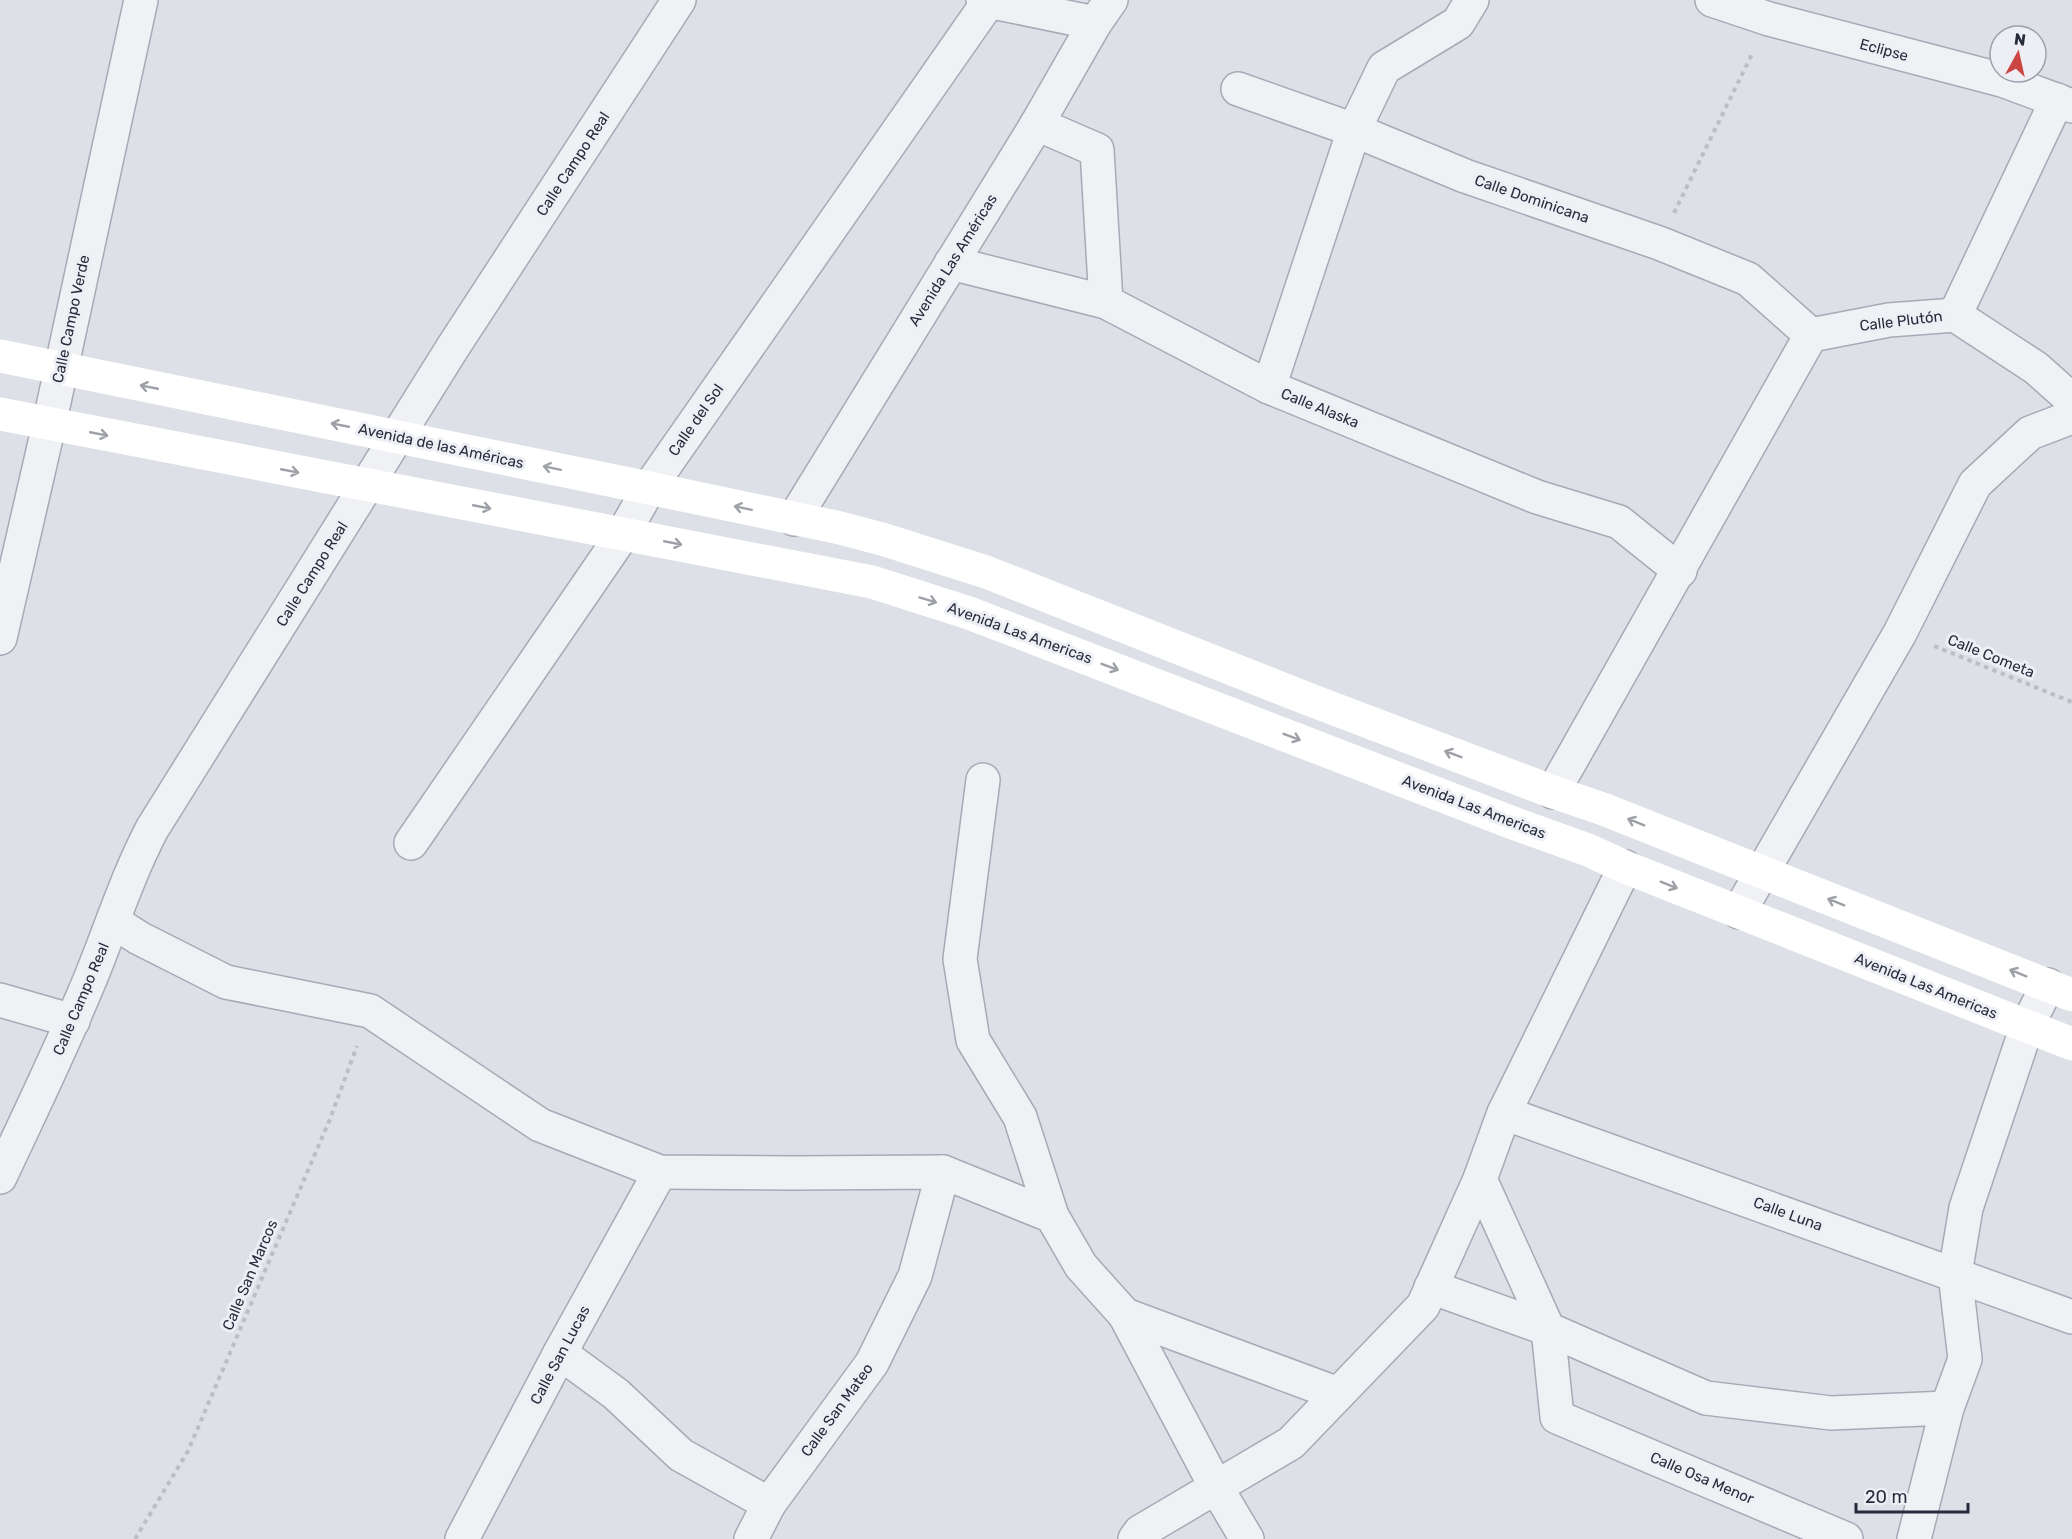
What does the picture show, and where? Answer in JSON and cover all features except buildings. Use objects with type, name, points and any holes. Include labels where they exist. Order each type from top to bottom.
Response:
[{"type":"street","name":"Calle Campo Verde","points":[[0,638],[49,425],[141,0]]},
{"type":"street","name":"Calle Campo Real","points":[[0,1178],[73,1021],[114,922],[136,860],[152,829],[453,347],[679,0]]},
{"type":"street","points":[[1269,387],[1354,130],[1383,68],[1458,23],[1472,0]]},
{"type":"street","name":"Eclipse","points":[[1712,0],[1769,19],[2002,80],[2064,103]]},
{"type":"street","points":[[986,1],[1103,12]]},
{"type":"street","name":"Calle del Sol","points":[[411,843],[623,534],[649,488],[986,1]]},
{"type":"street","name":"Avenida Las Américas","points":[[794,519],[1037,124],[1103,12]]},
{"type":"street","name":"Calle Dominicana","points":[[1238,89],[1354,130],[1465,176],[1659,243],[1748,279],[1811,335]]},
{"type":"street","points":[[1955,315],[2064,103]]},
{"type":"street","points":[[1037,124],[1097,150],[1106,302]]},
{"type":"street","name":"Calle Alaska","points":[[951,263],[1106,302],[1269,387],[1537,496],[1619,522],[1680,571]]},
{"type":"street","name":"Calle Plutón","points":[[1811,335],[1889,320],[1955,315],[2036,368],[2072,400]]},
{"type":"street","points":[[1811,335],[1680,571],[1553,792],[1603,809],[2060,990],[2027,1026],[1966,1208],[1955,1274],[1965,1359],[1947,1408],[1914,1539]]},
{"type":"street","name":"Avenida de las Américas","points":[[0,356],[649,488],[882,539],[986,572],[1553,792]]},
{"type":"street","points":[[0,414],[623,534]]},
{"type":"street","points":[[1739,912],[1900,633],[1975,484],[2030,433],[2072,417]]},
{"type":"street","name":"Avenida Las Americas","points":[[623,534],[872,582],[969,613],[1588,850],[1625,867],[2072,1044]]},
{"type":"street","points":[[982,780],[960,959],[973,1041],[1020,1117],[1052,1216],[1081,1266],[1125,1315],[1216,1487],[1247,1539]]},
{"type":"street","points":[[1588,850],[1603,809]]},
{"type":"street","points":[[1135,1539],[1140,1532],[1291,1443],[1423,1306],[1480,1179],[1504,1113],[1625,867]]},
{"type":"street","points":[[114,922],[139,938],[226,982],[370,1011],[540,1125],[660,1172],[943,1172],[1052,1216]]},
{"type":"street","points":[[0,999],[73,1021]]},
{"type":"street","name":"Calle Luna","points":[[1504,1113],[2072,1317]]},
{"type":"street","name":"Calle San Lucas","points":[[462,1539],[560,1353],[660,1172]]},
{"type":"street","name":"Calle San Mateo","points":[[751,1539],[769,1504],[872,1364],[915,1276],[943,1172]]},
{"type":"street","points":[[1480,1179],[1548,1329]]},
{"type":"street","points":[[1431,1287],[1548,1329],[1706,1398],[1831,1413],[1947,1408]]},
{"type":"street","points":[[1125,1315],[1338,1394]]},
{"type":"street","name":"Calle Osa Menor","points":[[1548,1329],[1557,1417],[1846,1539]]},
{"type":"street","points":[[560,1353],[616,1394],[681,1455],[769,1504]]},
{"type":"path","points":[[1659,243],[1769,19]]},
{"type":"path","name":"Calle Cometa","points":[[1900,633],[2072,702]]},
{"type":"path","name":"Calle San Marcos","points":[[135,1539],[188,1451],[330,1119],[370,1011]]}]
